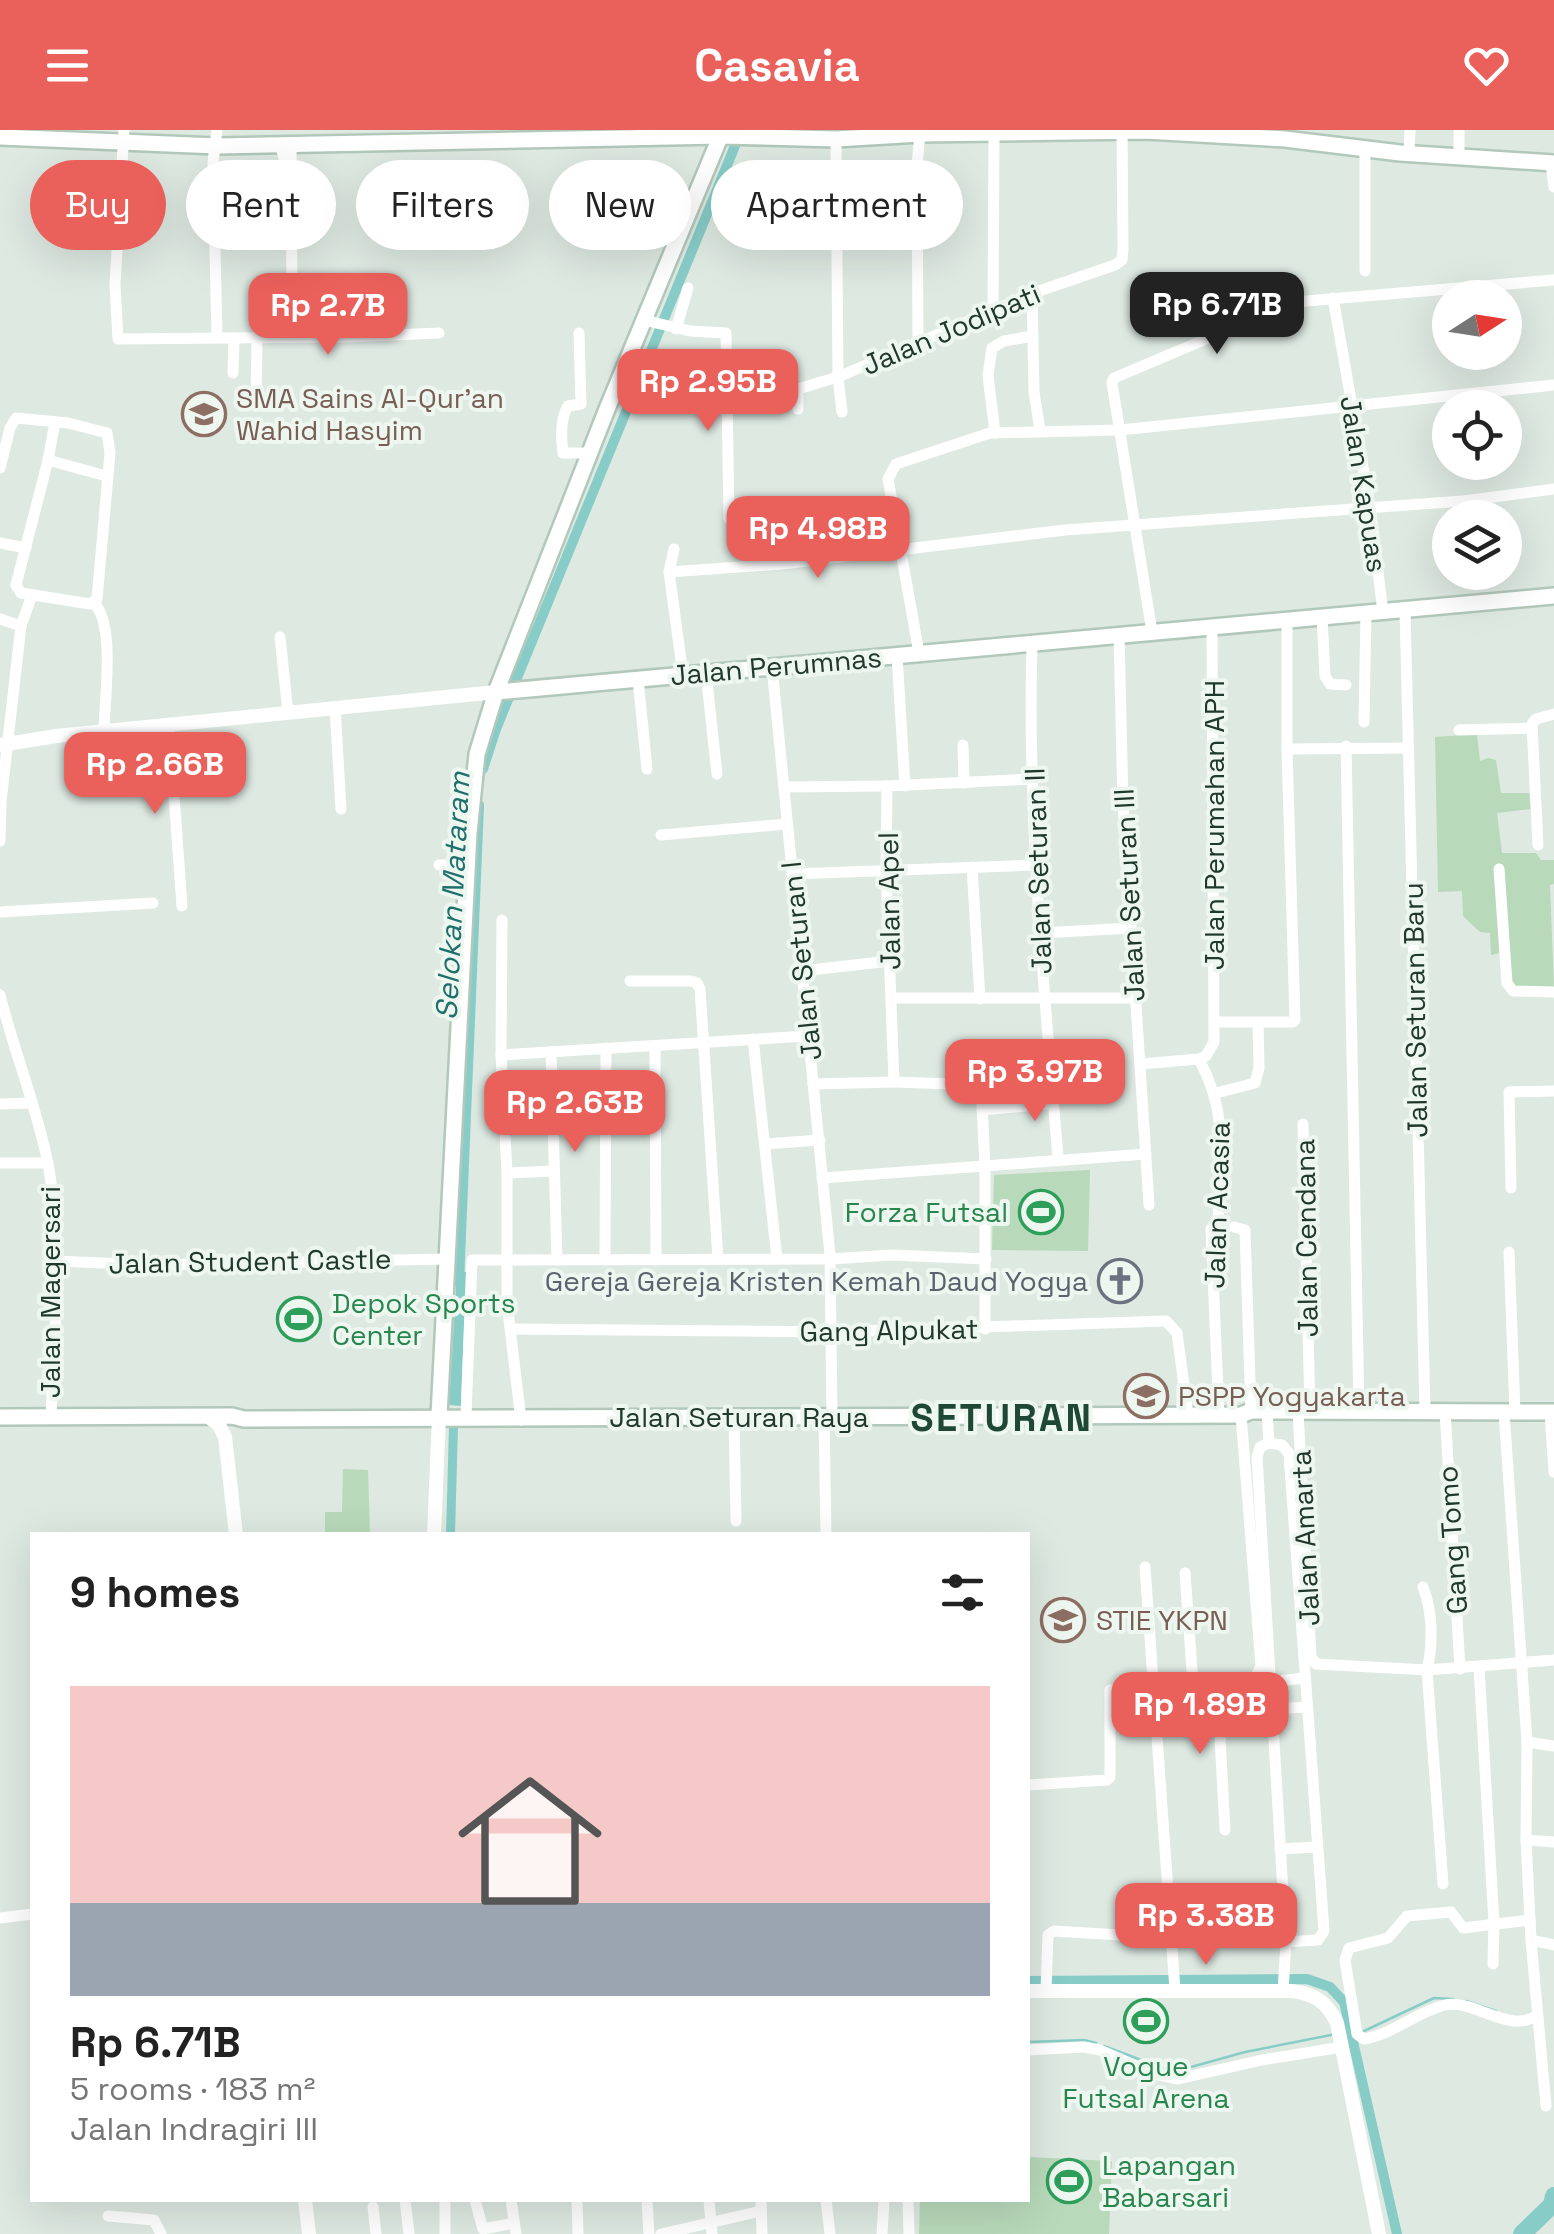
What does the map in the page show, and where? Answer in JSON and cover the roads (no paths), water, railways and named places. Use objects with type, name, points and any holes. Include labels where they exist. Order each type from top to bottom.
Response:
[{"type":"main road","points":[[0,137],[217,138],[286,144],[725,134],[750,138],[812,134],[836,139],[1146,131],[1285,134],[1409,154],[1553,163]]},
{"type":"main road","points":[[449,1418],[457,1265],[467,864],[476,754],[590,453],[650,322],[725,134]]},
{"type":"main road","name":"Jalan Perumnas","points":[[502,691],[1554,596]]},
{"type":"main road","name":"Jalan Seturan Raya","points":[[0,1417],[1552,1412]]},
{"type":"street","points":[[1409,154],[1410,130]]},
{"type":"street","points":[[1459,130],[1459,157]]},
{"type":"street","points":[[992,310],[994,132]]},
{"type":"street","name":"Jalan Jodipati","points":[[798,409],[798,389],[838,376],[1032,294],[1116,266],[1122,260],[1122,132]]},
{"type":"street","points":[[918,342],[916,165],[920,134]]},
{"type":"street","points":[[124,136],[115,285],[118,339],[439,333]]},
{"type":"street","points":[[217,138],[213,162],[217,337]]},
{"type":"street","points":[[836,139],[838,376],[842,412]]},
{"type":"street","points":[[286,144],[292,304]]},
{"type":"street","points":[[1365,149],[1365,271]]},
{"type":"street","points":[[1553,163],[1554,188]]},
{"type":"street","points":[[1152,632],[1112,382],[1121,373],[1277,309],[1333,298],[1554,280]]},
{"type":"street","points":[[674,328],[688,288]]},
{"type":"street","points":[[1032,294],[1034,392],[1040,430]]},
{"type":"street","name":"Jalan Kapuas","points":[[1333,298],[1370,507],[1384,612]]},
{"type":"street","points":[[650,322],[726,333],[730,520]]},
{"type":"street","points":[[578,332],[581,404],[564,410],[561,436],[563,453],[590,453]]},
{"type":"street","points":[[995,433],[988,375],[992,348],[1004,341],[1033,336]]},
{"type":"street","points":[[233,373],[234,338]]},
{"type":"street","points":[[256,401],[257,338]]},
{"type":"street","points":[[920,653],[898,552],[888,479],[896,464],[995,433],[1120,430],[1554,385]]},
{"type":"street","points":[[0,468],[14,420],[55,422],[106,432],[110,453],[94,603]]},
{"type":"street","points":[[55,422],[16,585],[21,592],[94,603],[101,610],[105,632],[104,732]]},
{"type":"street","points":[[48,460],[106,476]]},
{"type":"street","points":[[669,572],[734,570],[1001,537],[1464,500],[1554,489]]},
{"type":"street","points":[[0,542],[26,548]]},
{"type":"street","points":[[674,549],[669,572],[684,675]]},
{"type":"street","points":[[0,841],[4,744],[20,626],[32,595]]},
{"type":"street","name":"Jalan Seturan Baru","points":[[1405,610],[1424,1411]]},
{"type":"street","points":[[1364,722],[1366,613]]},
{"type":"street","points":[[1322,617],[1325,676],[1330,684],[1346,685]]},
{"type":"street","points":[[0,619],[20,626]]},
{"type":"street","points":[[1140,1064],[1199,1059],[1211,1050],[1215,1022],[1293,1022],[1296,1016],[1286,748],[1287,620]]},
{"type":"street","name":"Jalan Perumahan APH","points":[[1212,627],[1215,1022]]},
{"type":"street","name":"Jalan Seturan III","points":[[1119,636],[1123,804],[1149,1206]]},
{"type":"street","points":[[280,638],[288,713]]},
{"type":"street","name":"Jalan Seturan II","points":[[1032,643],[1035,865],[1042,1000],[1058,1158]]},
{"type":"street","points":[[898,656],[905,786]]},
{"type":"street","name":"Jalan Seturan I","points":[[772,666],[830,1257],[826,1532]]},
{"type":"street","points":[[706,672],[717,774]]},
{"type":"street","points":[[638,679],[646,769]]},
{"type":"street","name":"Jalan Perumnas","points":[[4,744],[502,691]]},
{"type":"street","points":[[335,707],[341,810]]},
{"type":"street","points":[[1538,845],[1532,728],[1536,718],[1554,714]]},
{"type":"street","points":[[169,726],[182,906]]},
{"type":"street","points":[[1460,730],[1532,728]]},
{"type":"street","points":[[963,745],[964,783]]},
{"type":"street","points":[[1346,746],[1359,1411]]},
{"type":"street","points":[[1286,748],[1408,748]]},
{"type":"street","points":[[784,787],[1034,779]]},
{"type":"street","name":"Jalan Apel","points":[[887,786],[894,1082]]},
{"type":"street","points":[[661,835],[788,824]]},
{"type":"street","points":[[439,865],[467,864]]},
{"type":"street","points":[[792,874],[1035,865]]},
{"type":"street","points":[[972,867],[980,999]]},
{"type":"street","points":[[1499,869],[1508,983],[1512,990],[1554,992]]},
{"type":"street","points":[[0,912],[153,903]]},
{"type":"street","points":[[502,920],[507,1303],[522,1418]]},
{"type":"street","points":[[1041,933],[1131,928]]},
{"type":"street","points":[[802,971],[889,960]]},
{"type":"street","points":[[630,981],[697,983],[706,1042],[718,1260]]},
{"type":"street","name":"Jalan Magersari","points":[[0,995],[48,1164],[55,1261],[51,1416]]},
{"type":"street","points":[[892,998],[1134,998]]},
{"type":"street","points":[[1216,1093],[1255,1083],[1259,1068],[1258,1023]]},
{"type":"street","points":[[501,1055],[808,1036]]},
{"type":"street","points":[[753,1040],[778,1259]]},
{"type":"street","points":[[656,1046],[656,1260]]},
{"type":"street","points":[[606,1048],[606,1260]]},
{"type":"street","points":[[550,1052],[557,1260]]},
{"type":"street","name":"Jalan Acasia","points":[[1199,1059],[1216,1093],[1220,1119],[1218,1222],[1211,1229],[1219,1415]]},
{"type":"street","points":[[813,1084],[1098,1084]]},
{"type":"street","points":[[981,1084],[984,1328]]},
{"type":"street","points":[[1512,1188],[1508,1095],[1513,1091],[1554,1091]]},
{"type":"street","points":[[0,1104],[31,1102]]},
{"type":"street","points":[[982,1110],[1046,1104]]},
{"type":"street","name":"Jalan Cendana","points":[[1303,1124],[1304,1411]]},
{"type":"street","points":[[765,1144],[820,1140]]},
{"type":"street","points":[[822,1178],[1146,1154]]},
{"type":"street","points":[[0,1163],[48,1164]]},
{"type":"street","points":[[507,1173],[554,1170]]},
{"type":"street","points":[[1030,1784],[1110,1777],[1110,1690],[1254,1680],[1261,1666],[1245,1230],[1234,1227]]},
{"type":"street","points":[[1509,1252],[1509,1412],[1527,1742],[1526,1840],[1546,2106]]},
{"type":"street","name":"Jalan Student Castle","points":[[55,1261],[149,1265],[457,1265],[472,1260],[892,1255],[986,1259]]},
{"type":"street","points":[[434,1532],[449,1418],[457,1265]]},
{"type":"street","name":"Gang Alpukat","points":[[511,1329],[831,1332],[1166,1321],[1177,1333],[1188,1415]]},
{"type":"street","name":"Jalan Amarta","points":[[1304,1411],[1311,1656],[1316,1664],[1427,1670],[1554,1660]]},
{"type":"street","points":[[1253,1412],[1269,1442]]},
{"type":"street","name":"Gang Tomo","points":[[1445,1412],[1460,1669]]},
{"type":"street","points":[[1552,1412],[1554,1472]]},
{"type":"street","points":[[734,1417],[736,1522]]},
{"type":"street","points":[[210,1418],[225,1437],[236,1532]]},
{"type":"street","points":[[225,1437],[233,1424],[244,1419]]},
{"type":"street","points":[[1284,1982],[1286,1942],[1257,1457],[1260,1447],[1269,1442],[1282,1445],[1289,1454],[1323,1936],[1318,1940],[1286,1942]]},
{"type":"street","points":[[1145,1567],[1175,1988]]},
{"type":"street","points":[[1184,1572],[1193,1684]]},
{"type":"street","points":[[1423,1586],[1430,1621],[1432,1651],[1427,1670],[1443,1884]]},
{"type":"street","points":[[1478,1667],[1494,1923],[1493,1964]]},
{"type":"street","points":[[1269,1682],[1304,1678]]},
{"type":"street","points":[[1216,1682],[1225,1830]]},
{"type":"street","points":[[1271,1709],[1307,1707]]},
{"type":"street","points":[[1527,1742],[1554,1746]]},
{"type":"street","points":[[1526,1840],[1554,1842]]},
{"type":"street","points":[[1280,1849],[1317,1847]]},
{"type":"street","points":[[1379,2234],[1344,2029],[1345,1960],[1349,1948],[1388,1938],[1407,1916],[1423,1912],[1455,1914],[1463,1928],[1530,1920]]},
{"type":"street","points":[[0,1918],[30,1914]]},
{"type":"street","points":[[1046,1988],[1048,1935],[1120,1935]]},
{"type":"street","points":[[1531,1940],[1554,1945]]},
{"type":"street","points":[[1030,1991],[1284,1982],[1318,1997],[1344,2029],[1364,2039],[1451,2004],[1521,2022],[1537,2019]]},
{"type":"street","points":[[1030,2050],[1100,2050],[1154,2074],[1178,2079],[1262,2060],[1344,2029]]},
{"type":"street","points":[[305,2202],[309,2234]]},
{"type":"street","points":[[405,2202],[409,2234]]},
{"type":"street","points":[[445,2202],[446,2234]]},
{"type":"street","points":[[476,2202],[483,2229],[515,2229],[511,2202]]},
{"type":"street","points":[[577,2202],[578,2234]]},
{"type":"street","points":[[647,2202],[649,2234]]},
{"type":"street","points":[[709,2202],[711,2228]]},
{"type":"street","points":[[826,2202],[830,2234]]},
{"type":"street","points":[[882,2234],[884,2204],[908,2204],[909,2234]]},
{"type":"street","points":[[661,2234],[711,2228],[761,2206],[762,2234]]},
{"type":"street","points":[[372,2208],[376,2234]]},
{"type":"street","points":[[108,2216],[154,2220],[161,2234]]},
{"type":"water","points":[[457,1271],[466,1272],[461,1406],[449,1405]]},
{"type":"water","points":[[449,1426],[458,1426],[455,1532],[446,1532]]},
{"type":"waterway","name":"Selokan Mataram","points":[[483,769],[739,136]]},
{"type":"waterway","name":"Selokan Mataram","points":[[459,1283],[479,805]]},
{"type":"waterway","name":"Selokan Mataram","points":[[1030,1981],[1307,1979],[1330,1987],[1344,2002],[1397,2234]]},
{"type":"waterway","points":[[1364,2031],[1434,1998],[1453,1999]]},
{"type":"waterway","points":[[1466,2001],[1496,2011]]},
{"type":"waterway","points":[[1104,2046],[1173,2072],[1245,2052],[1331,2035]]},
{"type":"waterway","points":[[1030,2042],[1096,2043]]},
{"type":"waterway","points":[[1522,2234],[1552,2205],[1554,2196]]},
{"type":"place","name":"SMA Sains Al-Qur'an Wahid Hasyim","points":[[204,414]]},
{"type":"place","name":"Forza Futsal","points":[[1041,1212]]},
{"type":"place","name":"Gereja Gereja Kristen Kemah Daud Yogya","points":[[1120,1281]]},
{"type":"place","name":"Depok Sports Center","points":[[299,1319]]},
{"type":"place","name":"PSPP Yogyakarta","points":[[1146,1396]]},
{"type":"place","name":"STIE YKPN","points":[[1063,1620]]},
{"type":"place","name":"Vogue Futsal Arena","points":[[1146,2021]]},
{"type":"place","name":"Lapangan Babarsari","points":[[1069,2181]]},
{"type":"district","name":"SETURAN","points":[[1002,1418]]}]
